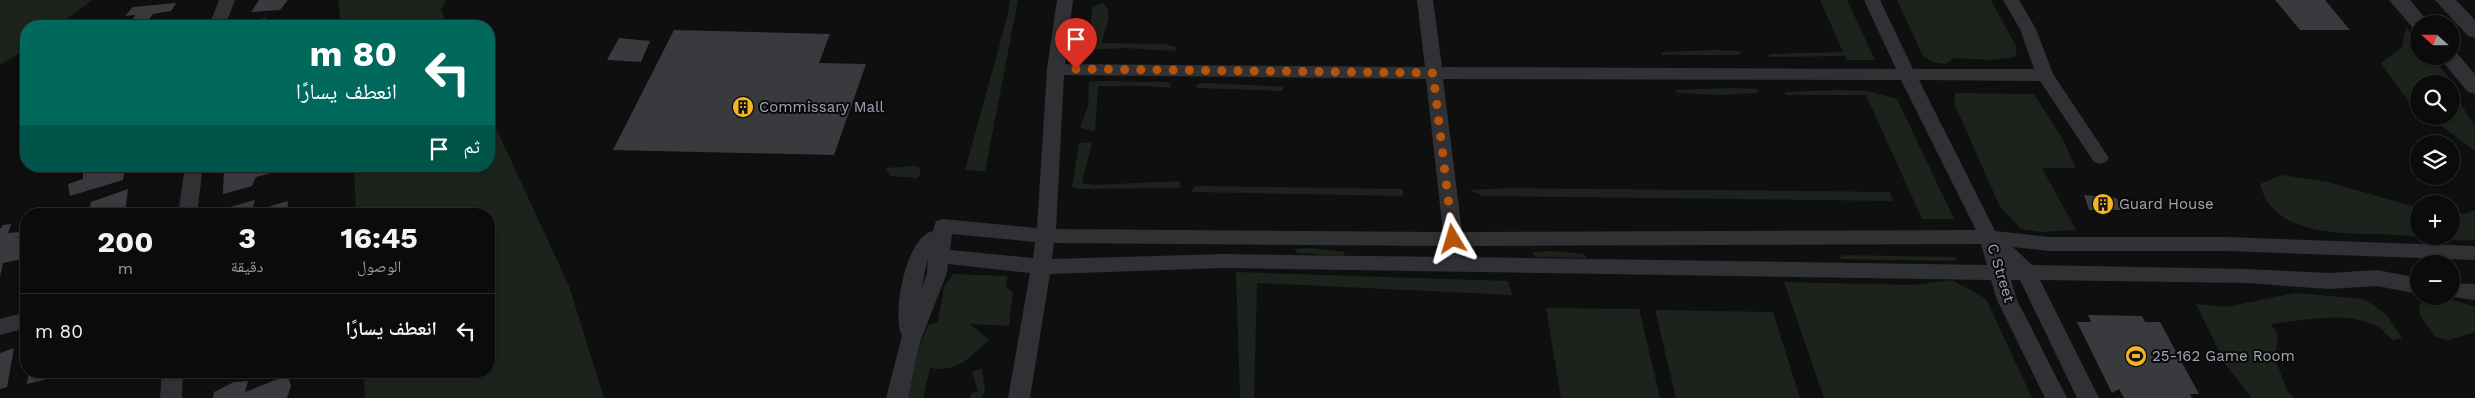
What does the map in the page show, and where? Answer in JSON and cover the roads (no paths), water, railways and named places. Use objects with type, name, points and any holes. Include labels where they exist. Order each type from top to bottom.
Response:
[{"type":"street","points":[[219,20],[227,0]]},
{"type":"street","points":[[1019,398],[1046,236],[1056,69],[1066,0]]},
{"type":"street","points":[[1424,0],[1453,239],[1458,265]]},
{"type":"street","points":[[1872,0],[1989,237]]},
{"type":"street","points":[[2011,0],[2028,29],[2045,75],[2100,158]]},
{"type":"street","points":[[2399,0],[2412,15]]},
{"type":"street","points":[[2445,0],[2475,32]]},
{"type":"street","points":[[2456,65],[2475,87]]},
{"type":"street","points":[[1056,69],[1908,76],[2045,75]]},
{"type":"street","points":[[188,208],[193,172]]},
{"type":"street","points":[[897,398],[910,342],[937,273],[932,252],[943,226],[1046,236],[1453,239],[1989,237],[2049,244],[2227,244],[2475,254]]},
{"type":"street","points":[[1223,261],[1225,237]]},
{"type":"street","name":"C Street","points":[[1989,237],[2023,267],[2088,398]]},
{"type":"street","name":"C Street","points":[[1989,237],[2007,300],[2056,398]]},
{"type":"street","points":[[932,252],[1041,267],[1223,261],[2000,274],[2246,276],[2329,281],[2377,278],[2410,284]]},
{"type":"street","points":[[2460,291],[2475,292]]},
{"type":"street","points":[[0,327],[20,322]]},
{"type":"street","points":[[171,398],[172,378]]},
{"type":"place","name":"Commissary Mall","points":[[743,107]]},
{"type":"place","name":"Guard House","points":[[2103,204]]},
{"type":"place","name":"25-162 Game Room","points":[[2136,356]]}]
